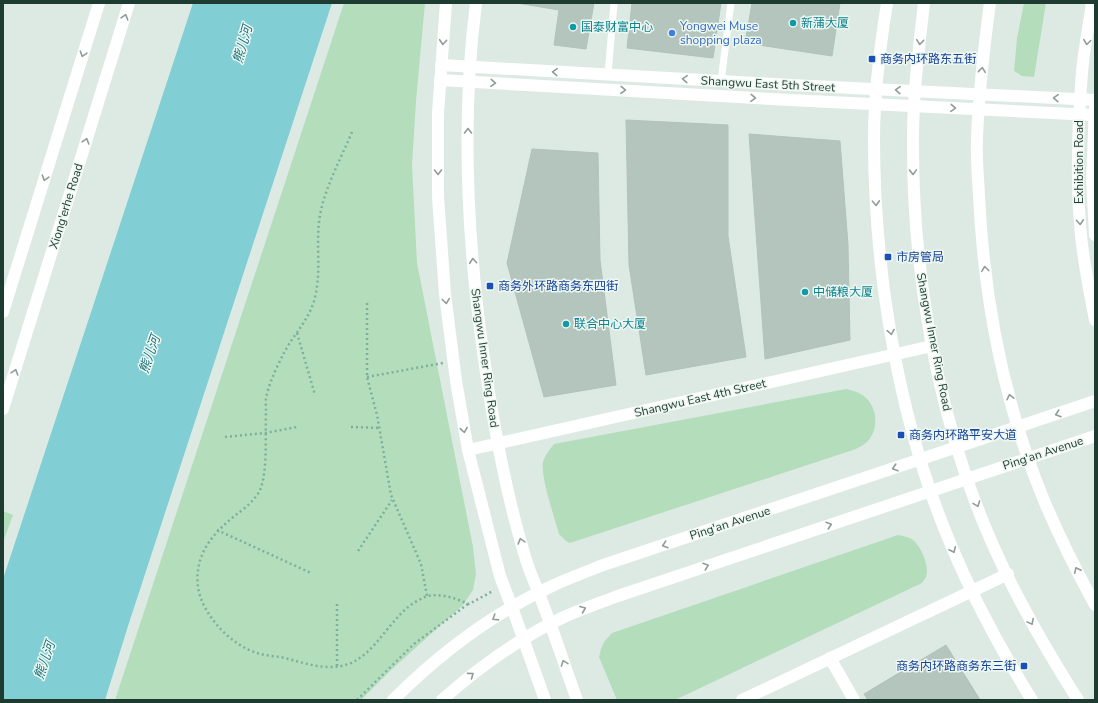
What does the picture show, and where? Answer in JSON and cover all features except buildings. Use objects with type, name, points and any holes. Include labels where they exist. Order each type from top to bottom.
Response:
[{"type":"street","points":[[3,312],[99,3]]},
{"type":"street","name":"Xiong'erhe Road","points":[[3,409],[129,3]]},
{"type":"street","points":[[446,3],[438,114],[439,204],[445,294],[454,361],[468,450],[486,527],[500,576],[545,700]]},
{"type":"street","name":"Shangwu Inner Ring Road","points":[[476,3],[470,82],[468,150],[470,230],[481,342],[497,444],[515,520],[528,566],[577,700]]},
{"type":"street","points":[[887,3],[877,89],[874,136],[877,226],[894,354],[920,460],[950,544],[1009,662],[1032,700]]},
{"type":"street","name":"Shangwu Inner Ring Road","points":[[924,3],[912,136],[915,223],[932,346],[949,421],[967,478],[986,529],[1023,607],[1046,649],[1078,700]]},
{"type":"street","points":[[990,3],[980,94],[977,138],[983,253],[996,333],[1011,404],[1028,458],[1046,504],[1095,604]]},
{"type":"street","name":"Exhibition Road","points":[[1092,3],[1082,71],[1078,180],[1080,225],[1084,261],[1095,320]]},
{"type":"street","name":"Shangwu East 5th Street","points":[[441,65],[1095,101]]},
{"type":"street","name":"Shangwu East 5th Street","points":[[440,80],[1094,115]]},
{"type":"street","name":"Exhibition Road","points":[[1095,101],[1092,179],[1095,234]]},
{"type":"street","name":"Shangwu East 4th Street","points":[[468,450],[932,346]]},
{"type":"street","name":"Ping'an Avenue","points":[[393,700],[446,652],[512,607],[552,586],[603,565],[1095,402]]},
{"type":"street","name":"Ping'an Avenue","points":[[442,700],[466,678],[523,640],[566,616],[615,597],[1095,436]]},
{"type":"street","points":[[742,700],[1008,574]]},
{"type":"street","points":[[830,658],[854,700]]},
{"type":"lane","points":[[608,75],[614,3]]},
{"type":"lane","points":[[721,81],[731,3]]},
{"type":"path","points":[[352,132],[331,182],[321,211],[319,225],[319,277],[317,289],[309,314],[284,353],[266,395],[264,469],[260,490],[245,508],[218,530],[211,538],[200,559],[198,576],[200,596],[215,623],[237,644],[255,653],[267,656],[332,667],[350,664],[368,653],[398,617],[411,605],[427,596],[442,595],[455,598],[469,604]]},
{"type":"path","points":[[367,303],[367,377],[380,428],[392,499],[421,564],[427,596]]},
{"type":"path","points":[[297,333],[315,395]]},
{"type":"path","points":[[367,377],[454,361]]},
{"type":"path","points":[[225,437],[265,433],[297,426]]},
{"type":"path","points":[[351,426],[380,428]]},
{"type":"path","points":[[358,551],[392,499]]},
{"type":"path","points":[[218,530],[311,573]]},
{"type":"path","points":[[357,700],[414,644],[469,604],[503,584]]},
{"type":"path","points":[[337,603],[337,666]]},
{"type":"green space","points":[[344,3],[425,3],[412,165],[417,263],[473,547],[476,574],[473,590],[463,605],[390,671],[361,700],[115,700]]},
{"type":"green space","points":[[1024,3],[1046,3],[1034,77],[1022,76],[1014,71],[1017,38]]},
{"type":"green space","points":[[846,389],[857,392],[865,397],[870,402],[875,415],[874,429],[871,436],[866,443],[856,449],[570,543],[559,534],[551,508],[543,468],[545,457],[554,444]]},
{"type":"green space","points":[[3,511],[13,515],[3,542]]},
{"type":"green space","points":[[898,535],[908,537],[913,540],[922,552],[926,562],[927,573],[922,583],[675,700],[617,700],[599,657],[604,642],[612,633]]},
{"type":"water","name":"熊儿河","points":[[193,3],[332,3],[105,700],[3,700],[3,579]]},
{"type":"place","name":"新蒲大厦","points":[[793,23]]},
{"type":"place","name":"国泰财富中心","points":[[573,27]]},
{"type":"place","name":"Yongwei Muse shopping plaza","points":[[672,33]]},
{"type":"place","name":"商务内环路东五街","points":[[872,59]]},
{"type":"place","name":"市房管局","points":[[888,257]]},
{"type":"place","name":"商务外环路商务东四街","points":[[490,286]]},
{"type":"place","name":"中储粮大厦","points":[[805,292]]},
{"type":"place","name":"联合中心大厦","points":[[566,324]]},
{"type":"place","name":"商务内环路平安大道","points":[[901,435]]},
{"type":"place","name":"商务内环路商务东三街","points":[[1024,666]]}]
